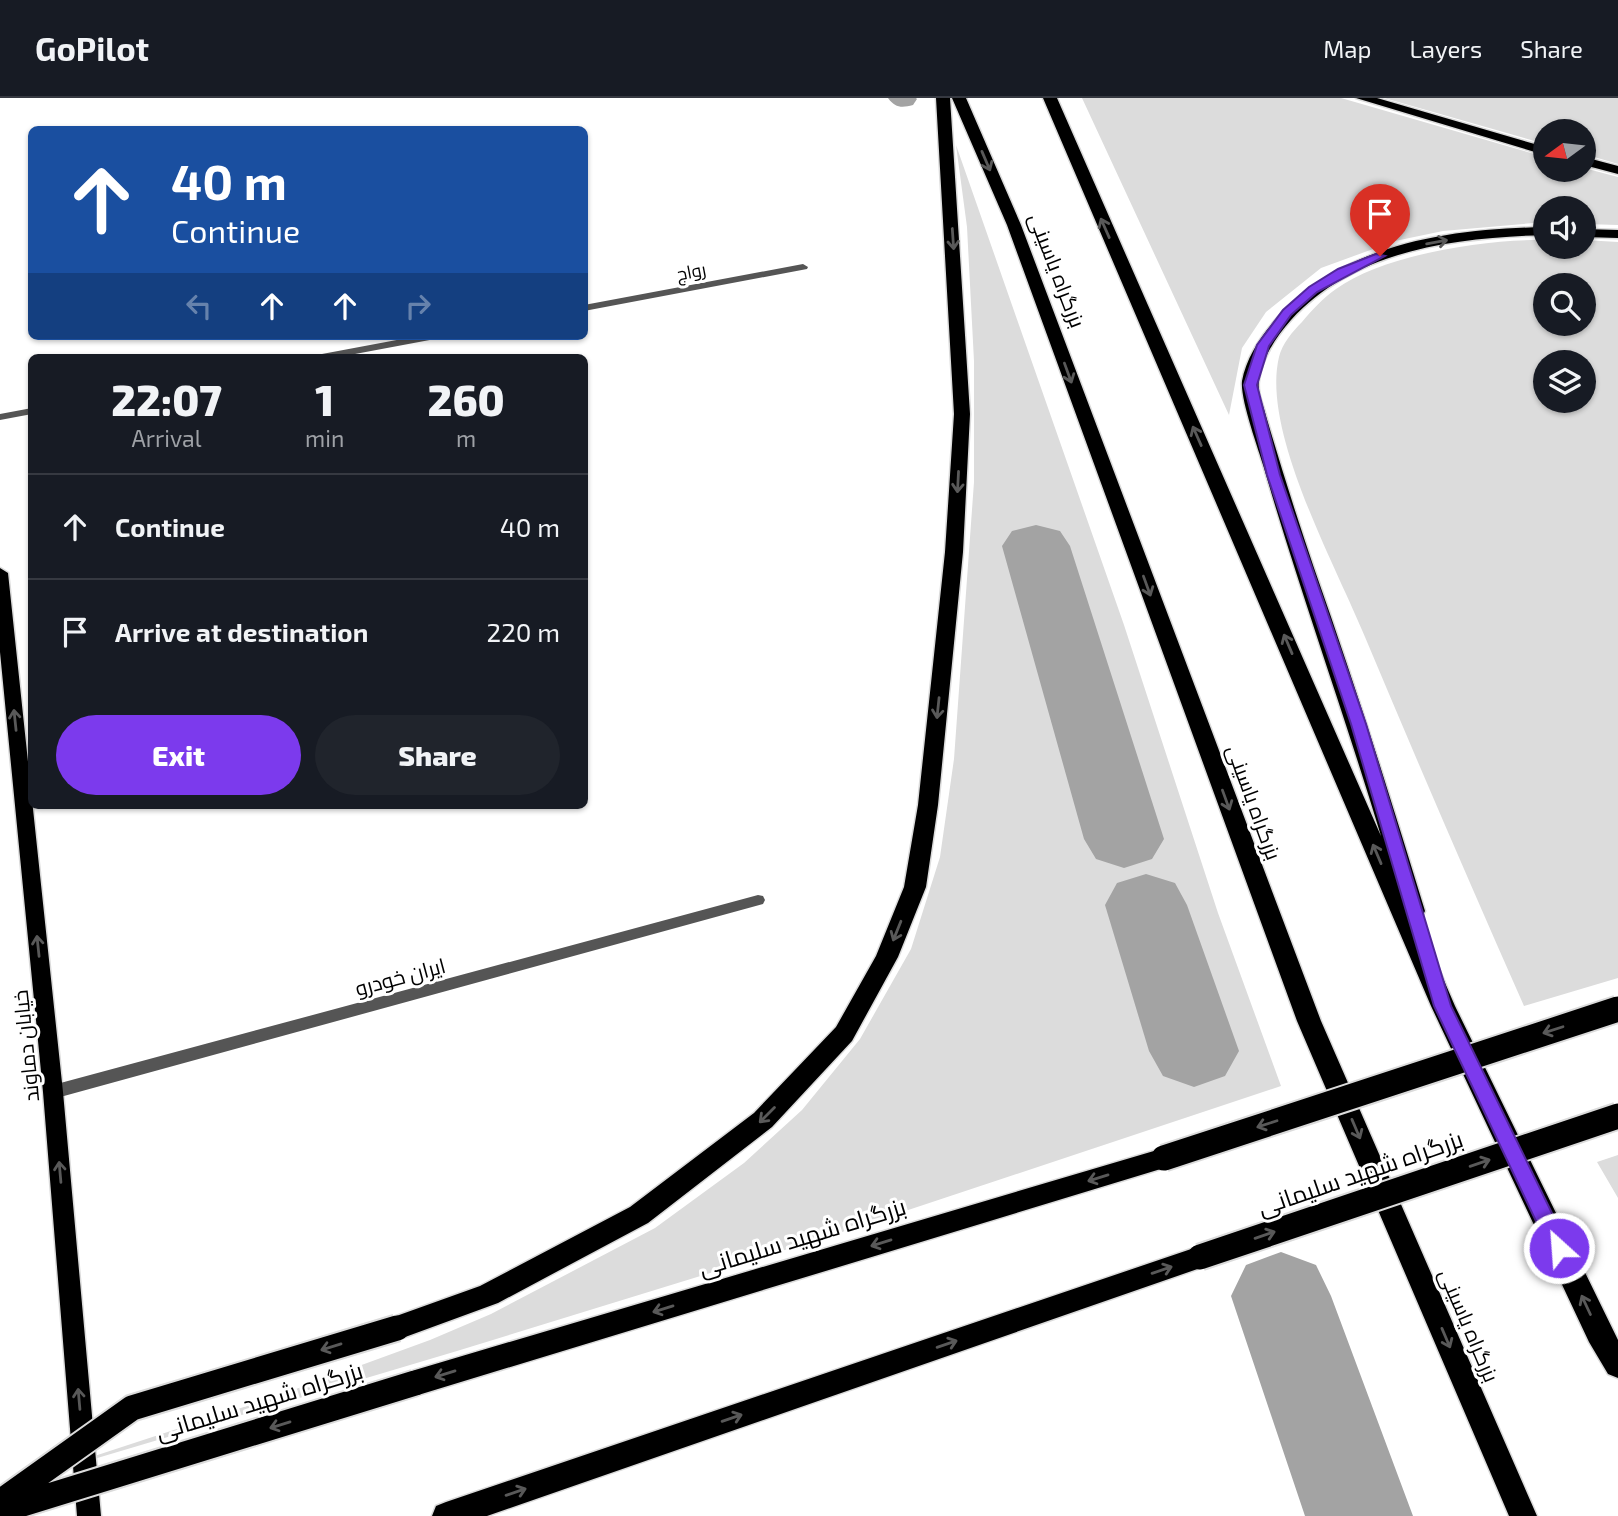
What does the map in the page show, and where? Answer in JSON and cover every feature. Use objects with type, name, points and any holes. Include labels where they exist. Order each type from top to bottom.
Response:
[{"type":"highway","points":[[0,1502],[132,1408],[397,1328],[489,1295],[639,1215],[763,1120],[844,1034],[887,957],[915,887],[928,805],[954,552],[962,414],[943,98]]},
{"type":"highway","name":"بزرگراه یاسینی","points":[[960,98],[1014,225],[1309,1021],[1523,1516]]},
{"type":"highway","points":[[1050,98],[1280,624],[1443,1006],[1599,1333],[1618,1365]]},
{"type":"highway","points":[[1363,98],[1533,147]]},
{"type":"highway","points":[[1596,164],[1618,170]]},
{"type":"highway","points":[[1443,1006],[1359,724],[1273,475],[1251,385],[1263,345],[1287,313],[1313,289],[1342,272],[1380,256],[1427,243],[1481,235],[1533,232]]},
{"type":"highway","points":[[1596,233],[1618,234]]},
{"type":"highway","name":"بزرگراه شهید سلیمانی","points":[[0,1511],[1164,1158],[1618,1009]]},
{"type":"highway","name":"بزرگراه شهید سلیمانی","points":[[449,1515],[1618,1116]]},
{"type":"main road","name":"خیابان دماوند","points":[[0,573],[53,1091],[89,1516]]},
{"type":"lane","name":"رواج","points":[[588,307],[803,267]]},
{"type":"lane","points":[[339,354],[414,340]]},
{"type":"lane","points":[[0,417],[28,412]]},
{"type":"lane","name":"ایران خودرو","points":[[53,1091],[758,900]]},
{"type":"shaded area","points":[[1082,98],[1341,98],[1533,154],[1533,182],[1596,182],[1596,171],[1618,177],[1618,225],[1596,224],[1596,196],[1533,196],[1533,223],[1443,231],[1395,241],[1321,268],[1266,312],[1242,348],[1229,415]]},
{"type":"shaded area","points":[[1384,98],[1618,98],[1618,164],[1596,158],[1596,119],[1533,119],[1533,141]]},
{"type":"shaded area","points":[[956,145],[1124,625],[1218,913],[1281,1086],[827,1237],[0,1487],[274,1397],[430,1340],[491,1314],[655,1228],[744,1163],[802,1110],[860,1039],[911,949],[940,857],[954,759],[974,482],[974,361],[967,227]]},
{"type":"shaded area","points":[[1533,240],[1533,259],[1596,259],[1596,241],[1618,242],[1618,978],[1524,1006],[1304,498],[1281,422],[1276,387],[1280,352],[1285,343],[1295,329],[1336,289],[1381,266],[1408,258],[1495,242]]},
{"type":"shaded area","points":[[1618,1155],[1618,1198],[1597,1162]]},
{"type":"waterway","points":[[1036,546],[1124,839]]},
{"type":"waterway","points":[[1146,905],[1194,1051]]},
{"type":"waterway","points":[[1281,1296],[1359,1516]]},
{"type":"route","points":[[1380,256],[1342,272],[1313,289],[1287,313],[1263,345],[1251,385],[1273,475],[1359,724],[1443,1006],[1559,1248]]}]
